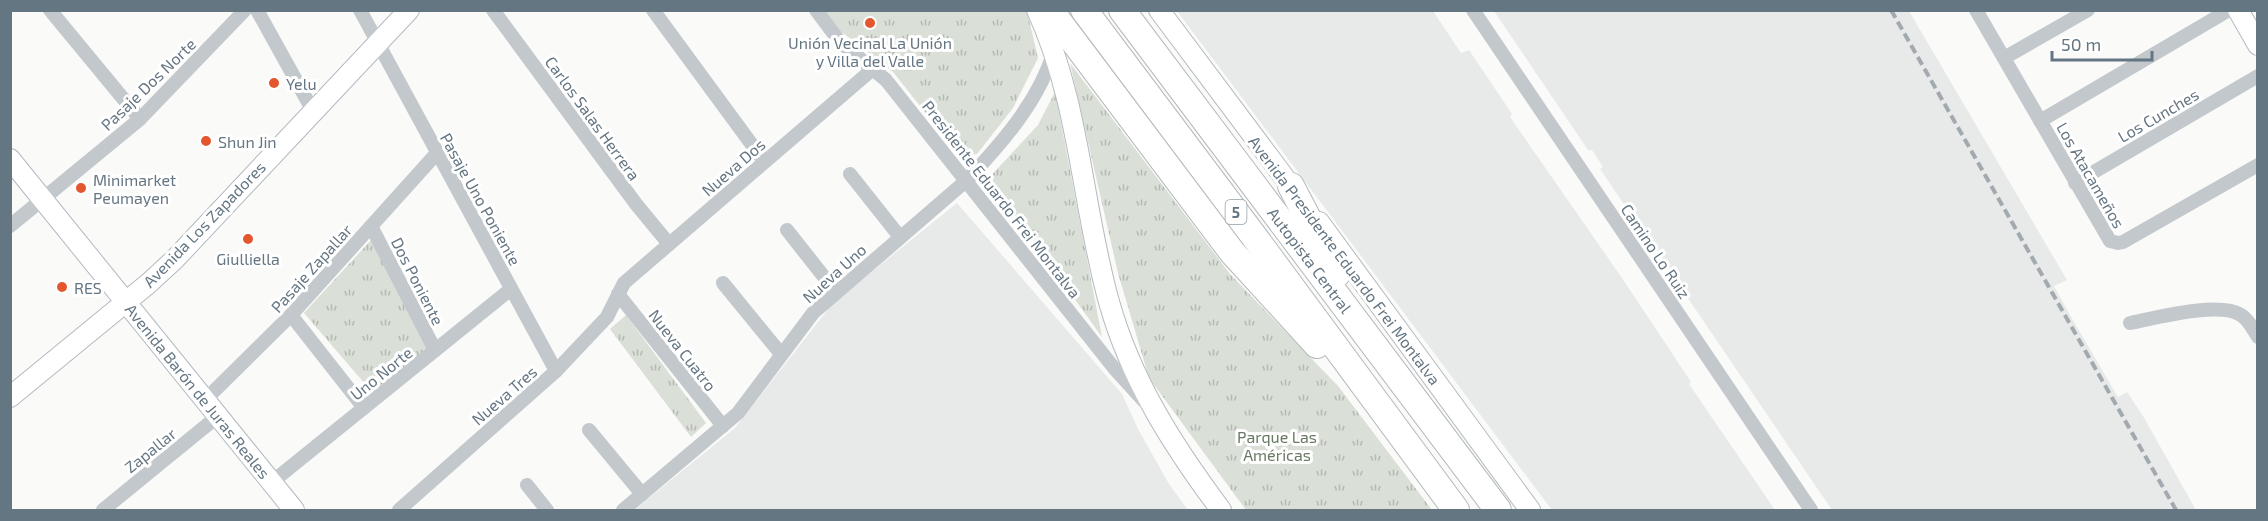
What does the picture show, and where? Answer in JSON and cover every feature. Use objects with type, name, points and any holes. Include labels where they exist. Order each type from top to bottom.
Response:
[{"type":"highway","points":[[1050,10],[1253,278],[1386,416]]},
{"type":"highway","name":"Autopista Central","points":[[1084,10],[1456,510]]},
{"type":"highway","name":"Autopista Central","points":[[1122,10],[1498,510]]},
{"type":"highway","points":[[1291,186],[1384,358]]},
{"type":"main road","name":"Avenida Los Zapadores","points":[[10,397],[174,260],[409,10]]},
{"type":"main road","points":[[1037,10],[1054,51],[1072,119],[1108,299],[1135,375],[1156,415],[1221,510]]},
{"type":"main road","name":"Avenida Presidente Eduardo Frei Montalva","points":[[1159,10],[1388,315],[1530,510]]},
{"type":"main road","points":[[2238,10],[2258,45]]},
{"type":"main road","name":"Avenida Barón de Juras Reales","points":[[10,159],[294,510]]},
{"type":"street","points":[[50,10],[140,119]]},
{"type":"street","name":"Pasaje Dos Norte","points":[[10,226],[140,119],[245,10]]},
{"type":"street","points":[[257,10],[313,111]]},
{"type":"street","name":"Pasaje Uno Poniente","points":[[360,10],[556,371]]},
{"type":"street","name":"Carlos Salas Herrera","points":[[493,10],[636,204],[669,244]]},
{"type":"street","points":[[653,10],[764,161]]},
{"type":"street","name":"Presidente Eduardo Frei Montalva","points":[[816,10],[840,42],[886,80],[1114,368],[1156,415]]},
{"type":"street","name":"Camino Lo Ruiz","points":[[1473,10],[1812,510]]},
{"type":"street","name":"Los Atacameños","points":[[1976,10],[2108,239],[2118,243],[2258,165]]},
{"type":"street","points":[[2004,58],[2088,10]]},
{"type":"street","points":[[2040,121],[2229,10]]},
{"type":"street","name":"Nueva Uno","points":[[623,510],[738,413],[813,313],[984,162],[1033,99],[1046,75],[1054,51]]},
{"type":"street","name":"Nueva Dos","points":[[618,294],[624,283],[874,68]]},
{"type":"street","name":"Los Cunches","points":[[2075,183],[2258,76]]},
{"type":"street","name":"Pasaje Zapallar","points":[[205,400],[291,315],[437,153]]},
{"type":"street","points":[[850,174],[900,237]]},
{"type":"street","name":"Dos Poniente","points":[[371,226],[435,350]]},
{"type":"street","points":[[786,230],[836,292]]},
{"type":"street","points":[[723,283],[781,354]]},
{"type":"street","name":"Uno Norte","points":[[272,482],[511,289]]},
{"type":"street","name":"Nueva Tres","points":[[399,510],[556,371],[607,317],[618,294]]},
{"type":"street","name":"Nueva Cuatro","points":[[618,294],[723,426]]},
{"type":"street","points":[[2130,323],[2191,312],[2228,310],[2243,317],[2258,337]]},
{"type":"street","points":[[291,315],[364,408]]},
{"type":"street","name":"Zapallar","points":[[103,510],[218,416]]},
{"type":"street","points":[[589,430],[642,494]]},
{"type":"street","points":[[527,485],[547,510]]},
{"type":"shaded area","points":[[1177,11],[1433,11],[1461,53],[1469,50],[1512,114],[1510,117],[1622,278],[1691,382],[1689,384],[1775,510],[1552,510]]},
{"type":"shaded area","points":[[1494,11],[1909,11],[2067,280],[2054,286],[2074,322],[2118,397],[2127,392],[2143,416],[2196,510],[1832,510],[1600,169],[1603,167],[1592,150],[1588,150]]},
{"type":"shaded area","points":[[957,203],[1122,394],[1138,429],[1169,484],[1188,510],[634,510],[735,428],[833,303]]},
{"type":"green space","points":[[824,11],[1027,11],[1038,58],[1013,108],[977,154],[960,156],[893,72],[839,30]]},
{"type":"green space","name":"Parque Las Américas","points":[[1070,63],[1230,274],[1338,386],[1432,510],[1246,510],[1149,378],[1118,273]]},
{"type":"green space","points":[[1055,92],[1102,337],[988,179],[1038,125]]},
{"type":"green space","points":[[371,240],[428,348],[372,392],[304,313]]},
{"type":"green space","points":[[626,315],[706,423],[691,437],[610,329]]},
{"type":"railway","points":[[1891,10],[2176,510]]},
{"type":"place","name":"Unión Vecinal La Unión y Villa del Valle","points":[[870,23]]},
{"type":"place","name":"Yelu","points":[[274,83]]},
{"type":"place","name":"Shun Jin","points":[[206,141]]},
{"type":"place","name":"Minimarket Peumayen","points":[[81,188]]},
{"type":"place","name":"Giulliella","points":[[248,239]]},
{"type":"place","name":"RES","points":[[62,287]]}]
